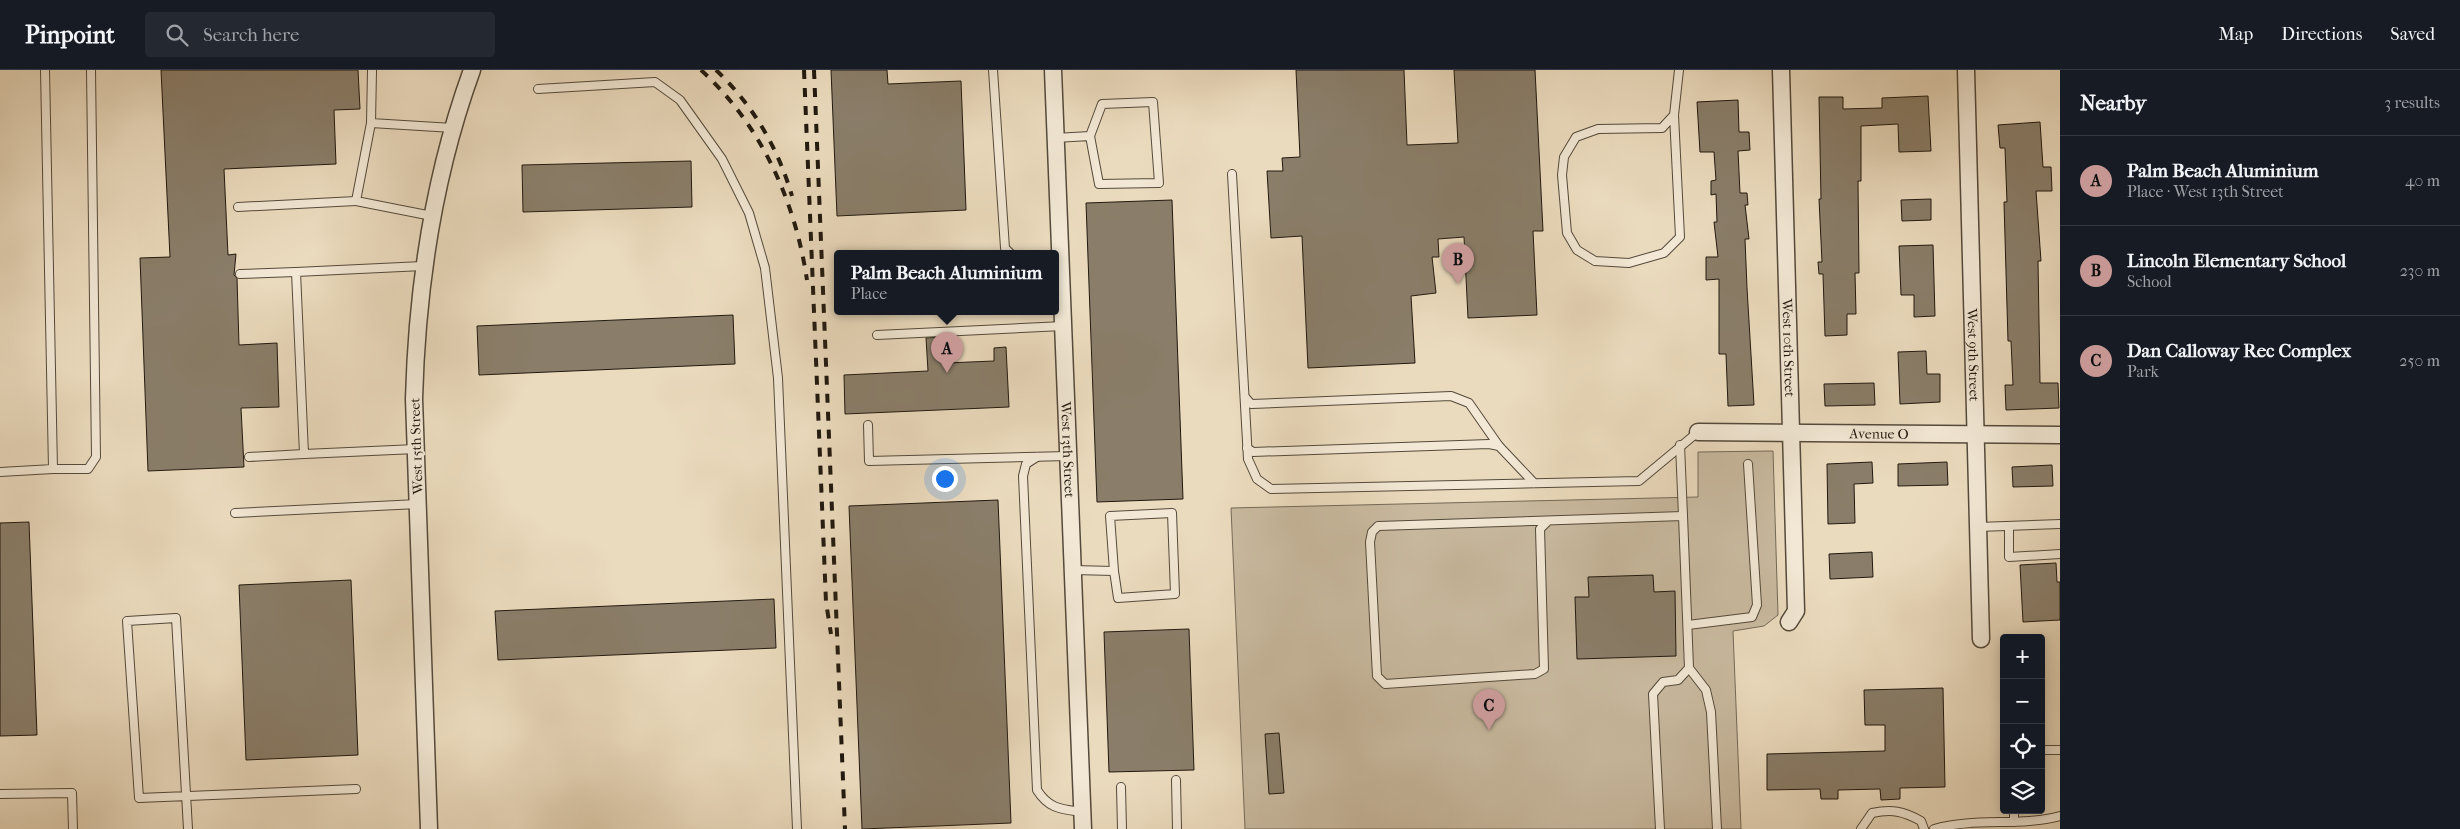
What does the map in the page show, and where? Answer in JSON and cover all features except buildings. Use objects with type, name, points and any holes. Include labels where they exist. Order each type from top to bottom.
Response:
[{"type":"street","name":"West 15th Street","points":[[429,829],[416,449],[416,333],[423,266],[438,183],[452,128],[472,70]]},
{"type":"street","name":"West 13th Street","points":[[1053,70],[1058,250]]},
{"type":"street","name":"West 10th Street","points":[[1782,70],[1796,611],[1788,622]]},
{"type":"street","name":"West 9th Street","points":[[1966,70],[1981,639]]},
{"type":"street","name":"West 13th Street","points":[[1059,273],[1063,326],[1082,829]]},
{"type":"street","name":"Avenue O","points":[[1698,432],[2060,435]]},
{"type":"lane","points":[[45,70],[53,469]]},
{"type":"lane","points":[[0,472],[88,469],[96,458],[90,70]]},
{"type":"lane","points":[[356,201],[371,123],[372,70]]},
{"type":"lane","points":[[993,70],[1005,248],[1007,250]]},
{"type":"lane","points":[[1674,114],[1662,128],[1598,130],[1576,137],[1564,156],[1562,175],[1566,232],[1577,250],[1595,261],[1629,263],[1664,253],[1680,237],[1674,114],[1679,70]]},
{"type":"lane","points":[[538,89],[655,82],[680,100],[722,159],[749,213],[765,268],[778,378],[796,829]]},
{"type":"lane","points":[[1153,102],[1159,183],[1100,184],[1090,136],[1102,104],[1153,102]]},
{"type":"lane","points":[[371,123],[452,128]]},
{"type":"lane","points":[[1055,138],[1090,136]]},
{"type":"lane","points":[[1232,174],[1248,459],[1257,479],[1271,489],[1639,481],[1698,432]]},
{"type":"lane","points":[[238,207],[356,201],[432,216]]},
{"type":"lane","points":[[240,274],[423,266]]},
{"type":"lane","points":[[296,272],[304,454]]},
{"type":"lane","points":[[877,335],[1063,326]]},
{"type":"lane","points":[[1244,397],[1251,404],[1450,396],[1469,403],[1499,446],[1534,483]]},
{"type":"lane","points":[[868,425],[869,461],[1068,456]]},
{"type":"lane","points":[[1247,448],[1253,452],[1489,444],[1499,446]]},
{"type":"lane","points":[[1680,445],[1689,668],[1706,690],[1711,712],[1717,829]]},
{"type":"lane","points":[[249,457],[416,449]]},
{"type":"lane","points":[[1037,457],[1026,464],[1023,476],[1037,790],[1044,801],[1059,808],[1082,812]]},
{"type":"lane","points":[[1688,625],[1752,617],[1758,605],[1748,464]]},
{"type":"lane","points":[[235,513],[418,504]]},
{"type":"lane","points":[[1172,514],[1174,594],[1118,598],[1114,571],[1110,516],[1172,514]]},
{"type":"lane","points":[[1548,520],[1540,529],[1544,669],[1535,674],[1385,684],[1377,676],[1370,542],[1372,532],[1378,526],[1548,520],[1683,516]]},
{"type":"lane","points":[[1978,527],[2060,524]]},
{"type":"lane","points":[[2009,526],[2009,557],[2060,554]]},
{"type":"lane","points":[[1073,570],[1114,571]]},
{"type":"lane","points":[[188,829],[186,797],[176,618],[127,621],[140,798],[186,797],[356,789]]},
{"type":"lane","points":[[1660,829],[1654,694],[1663,682],[1678,680],[1689,668]]},
{"type":"lane","points":[[2045,750],[2060,750]]},
{"type":"lane","points":[[1176,780],[1177,829]]},
{"type":"lane","points":[[1122,787],[1122,829]]},
{"type":"lane","points":[[0,794],[72,793],[73,829]]},
{"type":"lane","points":[[1861,829],[1872,813],[1889,809],[1906,812],[1921,821],[1924,829]]},
{"type":"lane","points":[[2014,814],[2014,822]]},
{"type":"lane","points":[[1934,829],[1951,824],[2044,820],[2060,816]]},
{"type":"shaded area","points":[[1773,451],[1778,615],[1764,626],[1733,631],[1741,829],[1245,829],[1231,508],[1698,497],[1698,452]]},
{"type":"railway","points":[[701,70],[741,115],[758,140],[772,166],[794,221],[807,280]]},
{"type":"railway","points":[[716,70],[742,98],[763,128],[772,144],[792,196]]},
{"type":"railway","points":[[804,70],[826,602],[831,634]]},
{"type":"railway","points":[[814,70],[845,829]]},
{"type":"place","name":"Lincoln Elementary School","points":[[1458,284]]},
{"type":"place","name":"Palm Beach Aluminium","points":[[947,373]]},
{"type":"place","name":"Dan Calloway Rec Complex","points":[[1489,730]]}]
